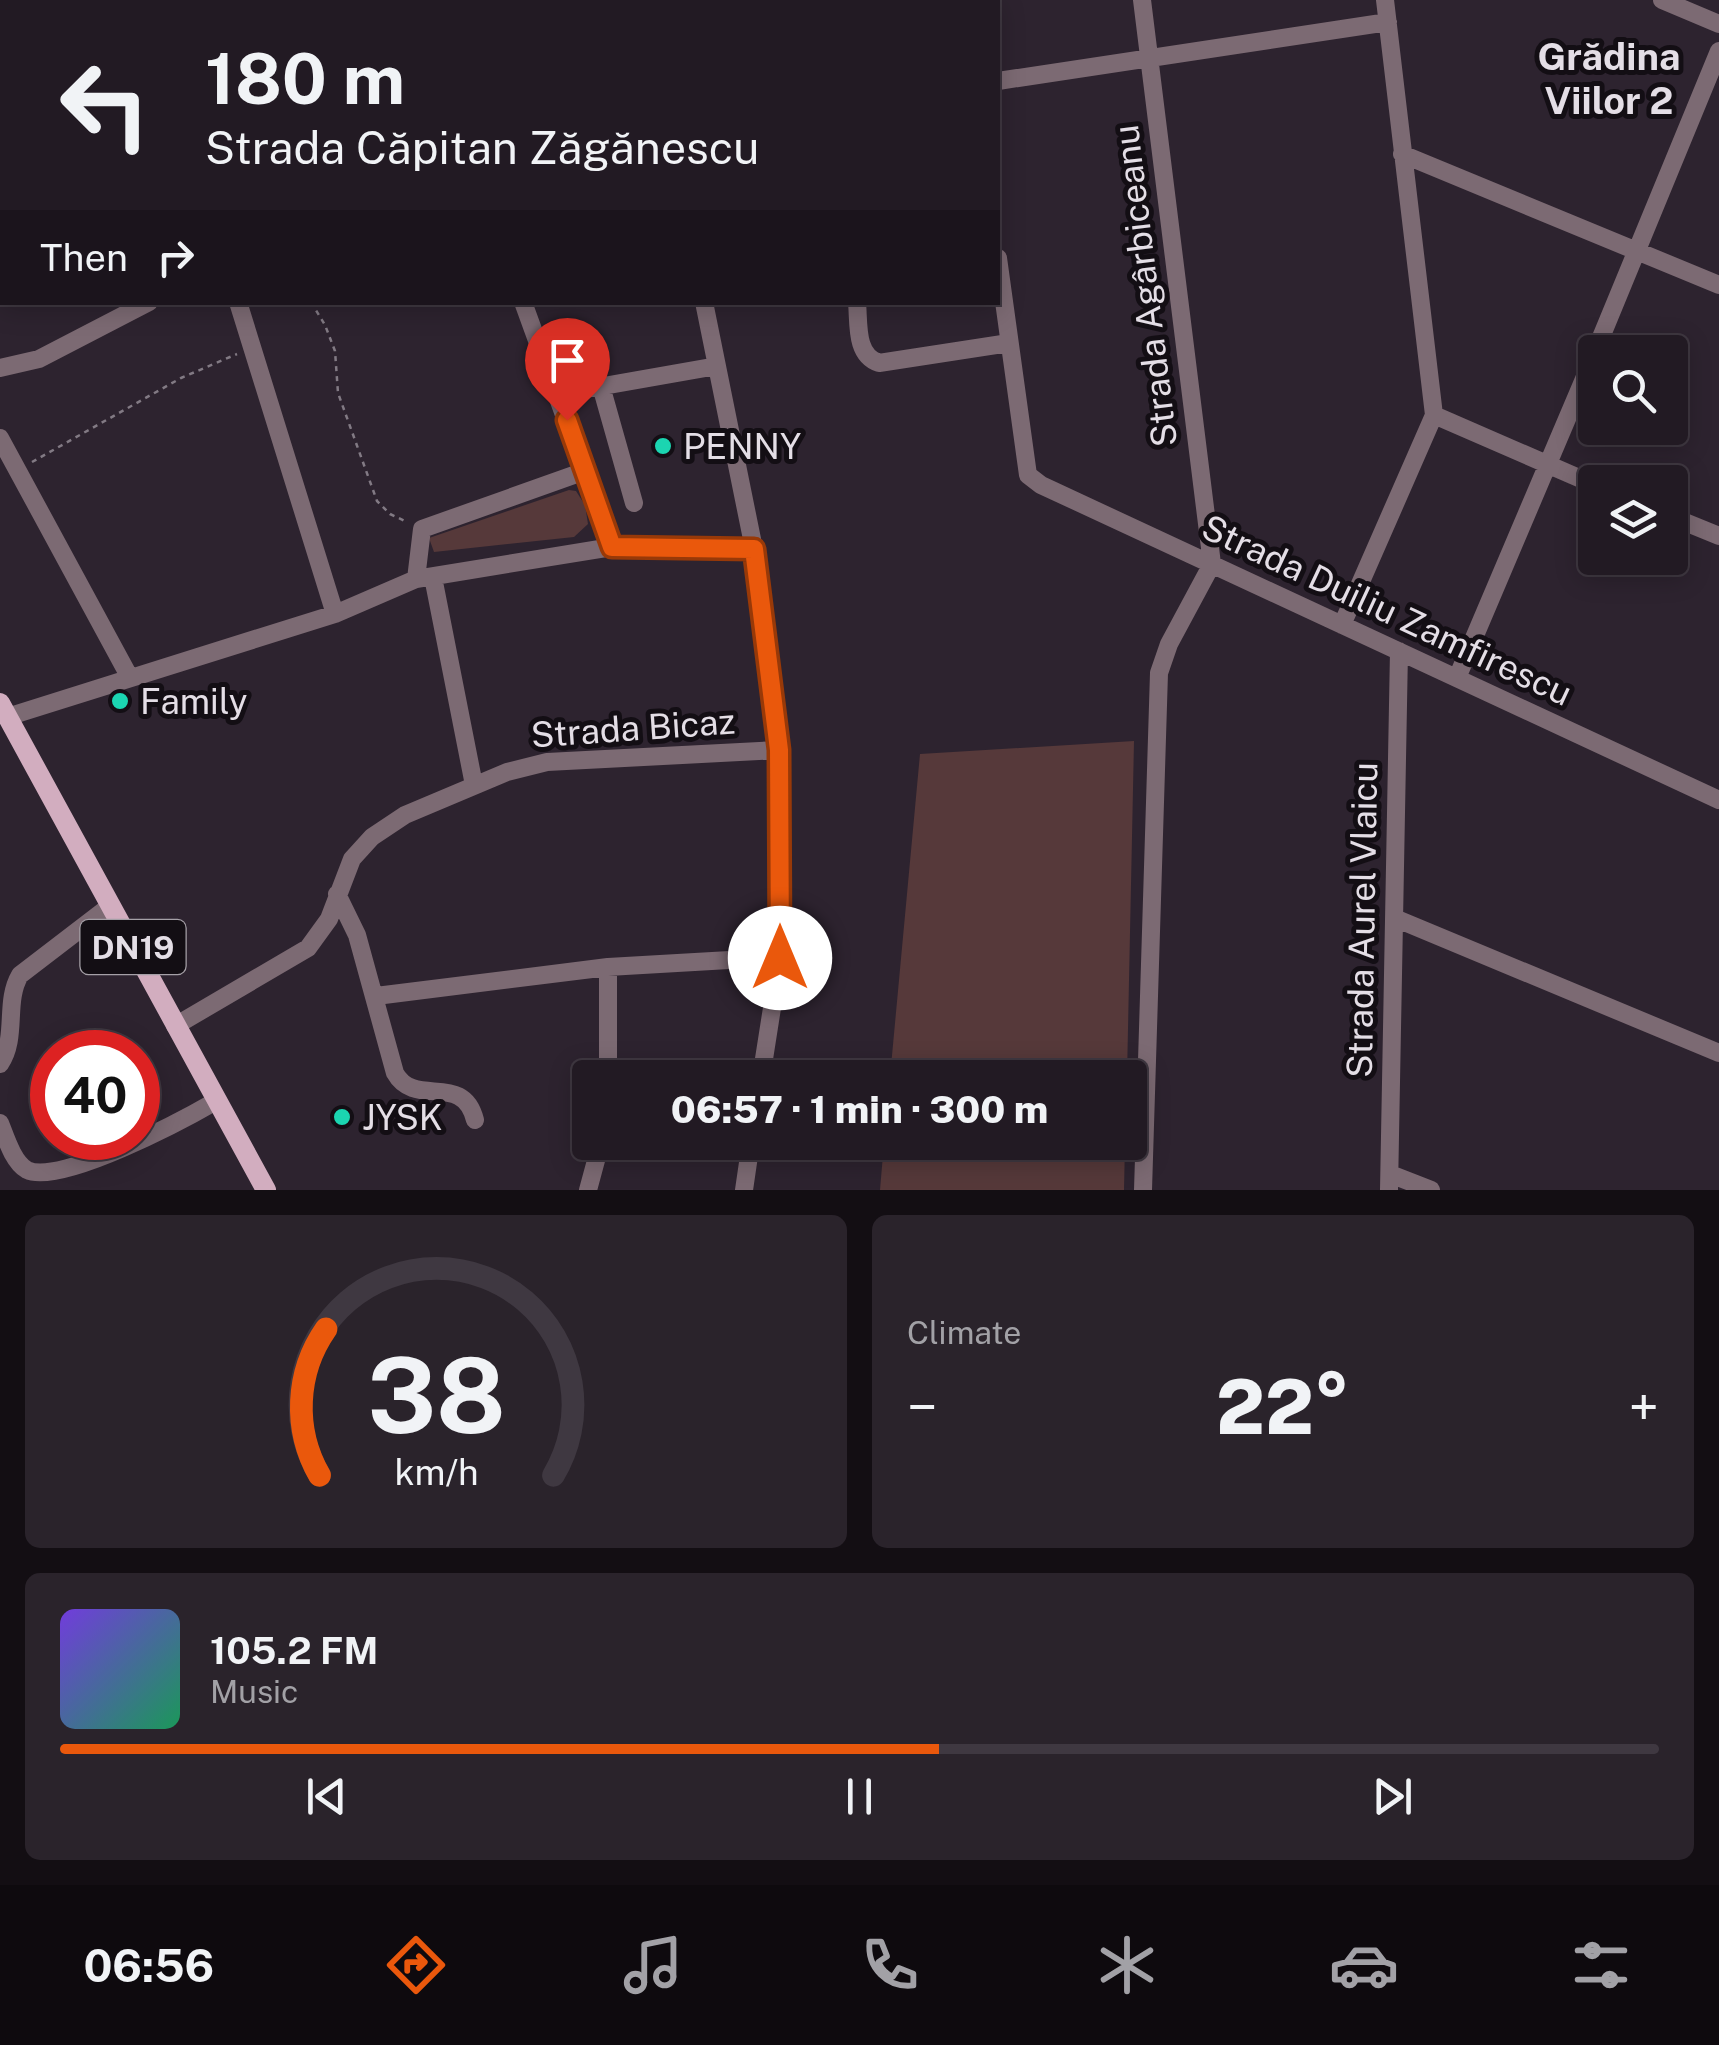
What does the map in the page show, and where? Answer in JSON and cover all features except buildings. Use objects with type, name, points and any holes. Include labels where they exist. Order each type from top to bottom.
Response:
[{"type":"main road","name":"DN19","points":[[4,710],[266,1190]]},
{"type":"street","name":"Strada Agârbiceanu","points":[[1142,0],[1212,564]]},
{"type":"street","points":[[1342,624],[1434,415],[1385,0]]},
{"type":"street","points":[[1662,0],[1719,24]]},
{"type":"street","points":[[1000,81],[1388,22]]},
{"type":"street","points":[[1603,335],[1719,51]]},
{"type":"street","points":[[1402,154],[1719,284]]},
{"type":"street","points":[[856,305],[862,351],[868,360],[879,363],[1010,343],[1000,272]]},
{"type":"street","points":[[0,368],[39,359],[143,305]]},
{"type":"street","points":[[239,305],[335,614]]},
{"type":"street","points":[[524,305],[612,547]]},
{"type":"street","points":[[705,305],[754,549],[779,750],[780,958],[764,1060]]},
{"type":"street","name":"Strada Duiliu Zamfirescu","points":[[1010,343],[1028,476],[1719,800]]},
{"type":"street","points":[[558,394],[716,366]]},
{"type":"street","points":[[601,386],[634,504]]},
{"type":"street","points":[[1458,678],[1578,395]]},
{"type":"street","points":[[1434,415],[1578,478]]},
{"type":"street","points":[[0,438],[129,676]]},
{"type":"street","points":[[474,785],[424,578],[422,529],[585,471]]},
{"type":"street","points":[[1688,523],[1719,536]]},
{"type":"street","points":[[4,710],[335,614],[424,578],[612,547],[754,549]]},
{"type":"street","points":[[1143,1190],[1159,673],[1169,644],[1212,564]]},
{"type":"street","name":"Strada Aurel Vlaicu","points":[[1390,1182],[1399,651]]},
{"type":"street","name":"Strada Bicaz","points":[[176,1026],[308,948],[329,919],[352,859],[372,838],[405,815],[507,772],[547,762],[779,750]]},
{"type":"street","points":[[337,894],[358,935],[395,1073],[402,1084],[464,1098],[471,1105],[475,1120]]},
{"type":"street","points":[[0,1064],[8,1042],[13,987],[20,975],[110,906]]},
{"type":"street","points":[[1396,919],[1719,1052]]},
{"type":"street","points":[[376,996],[608,967],[780,958]]},
{"type":"street","points":[[608,967],[608,1060]]},
{"type":"street","points":[[0,1123],[15,1157],[24,1169],[36,1172],[97,1158],[160,1134],[216,1101]]},
{"type":"street","points":[[588,1190],[596,1160]]},
{"type":"street","points":[[744,1190],[748,1160]]},
{"type":"street","points":[[1390,1182],[1431,1190]]},
{"type":"path","points":[[313,305],[335,350],[338,393],[377,501],[390,514],[422,529]]},
{"type":"path","points":[[18,470],[181,378],[252,348]]},
{"type":"shaded area","points":[[569,490],[576,491],[585,505],[588,524],[574,537],[434,552],[429,538]]},
{"type":"shaded area","points":[[1134,741],[1127,1060],[892,1060],[920,754]]},
{"type":"shaded area","points":[[883,1160],[1125,1160],[1124,1190],[880,1190]]},
{"type":"place","name":"PENNY","points":[[663,446]]},
{"type":"place","name":"Family","points":[[120,701]]},
{"type":"place","name":"JYSK","points":[[342,1117]]},
{"type":"district","name":"Grădina Viilor 2","points":[[1609,78]]},
{"type":"route","points":[[567,420],[612,547],[754,549],[779,750],[780,958]]}]
